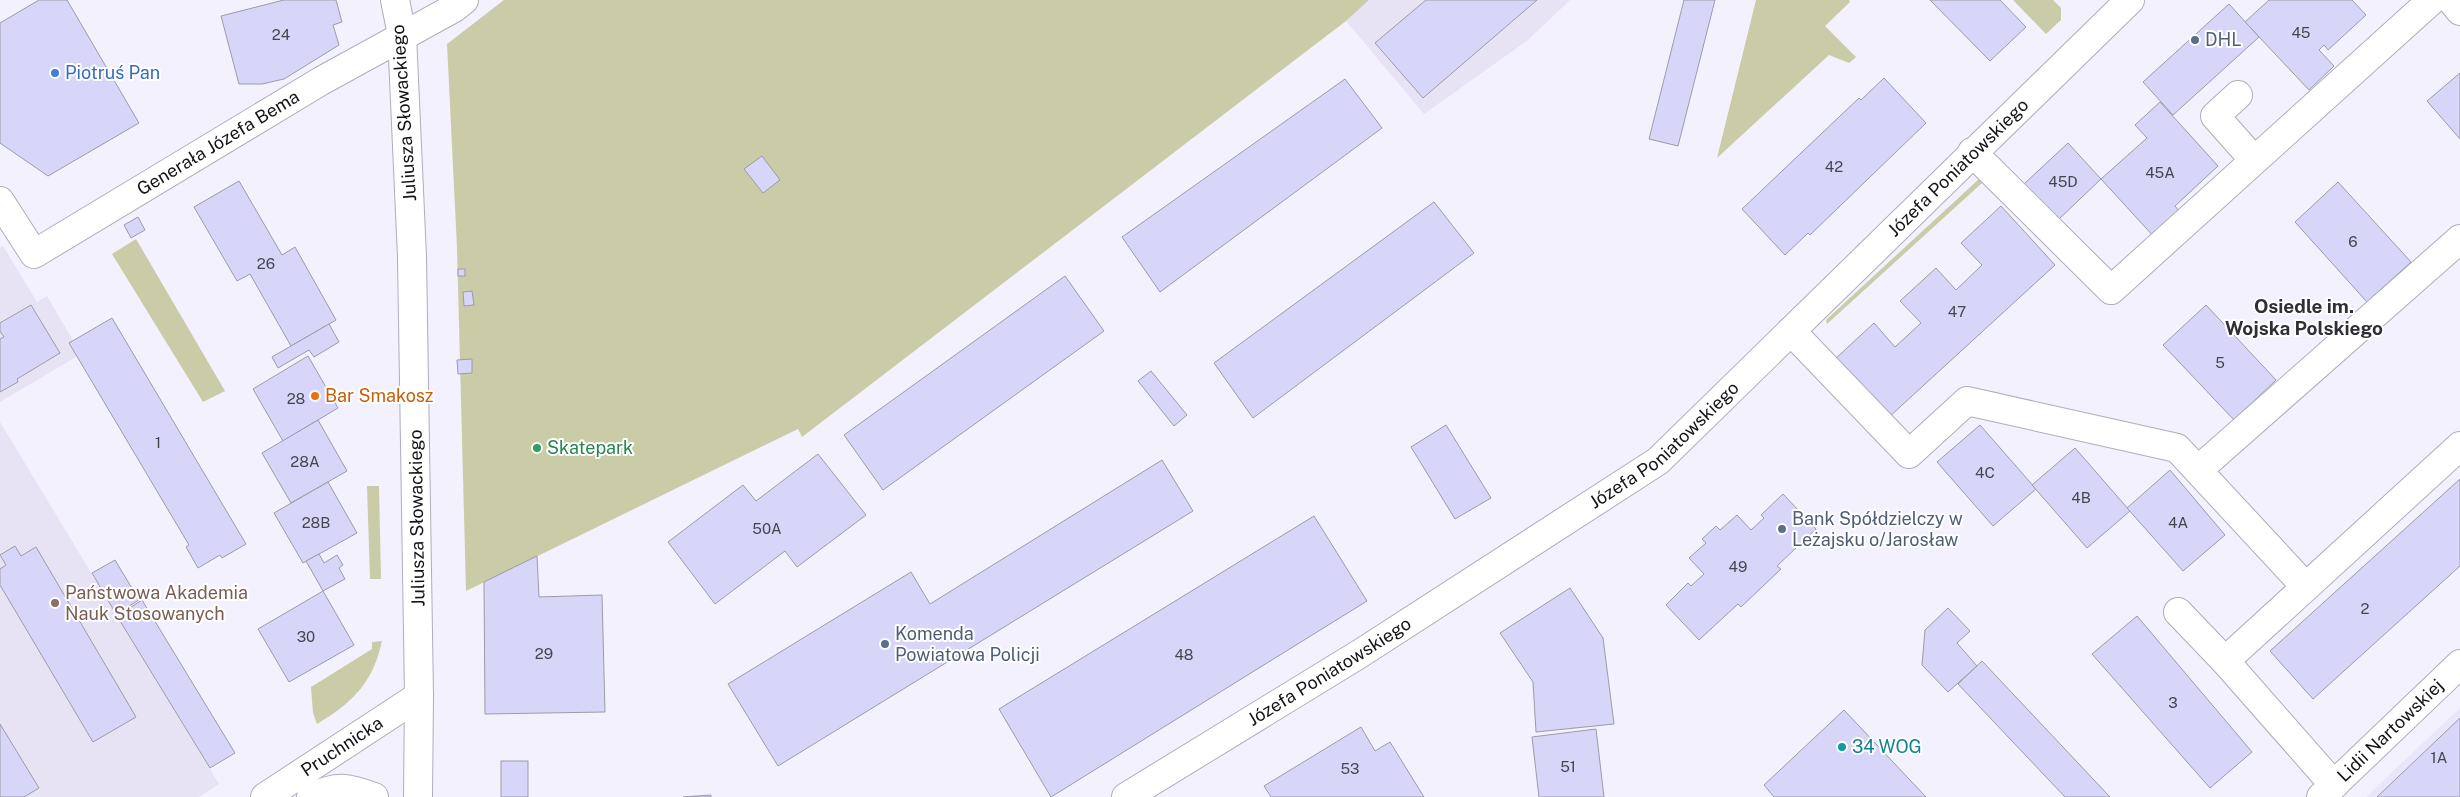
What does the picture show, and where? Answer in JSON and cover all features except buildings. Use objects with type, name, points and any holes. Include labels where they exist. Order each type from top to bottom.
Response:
[{"type":"street","name":"Juliusza Słowackiego","points":[[395,0],[402,35],[412,257],[419,696],[418,797]]},
{"type":"street","name":"Generała Józefa Bema","points":[[0,201],[34,254],[321,81],[454,8],[464,0]]},
{"type":"street","name":"Józefa Poniatowskiego","points":[[1126,797],[1361,653],[1658,461],[1972,152],[2130,0]]},
{"type":"street","points":[[1972,152],[2111,290],[2432,0]]},
{"type":"street","points":[[2451,0],[2460,11]]},
{"type":"street","points":[[2238,95],[2215,116],[2254,160]]},
{"type":"street","points":[[2198,470],[2460,239]]},
{"type":"street","points":[[1791,331],[1909,454],[1967,401],[2177,448],[2305,586]]},
{"type":"street","points":[[2225,661],[2460,446]]},
{"type":"street","points":[[2178,612],[2225,661],[2327,791]]},
{"type":"street","name":"Lidii Nartowskiej","points":[[2327,791],[2460,664]]},
{"type":"street","name":"Pruchnicka","points":[[265,797],[419,696]]},
{"type":"street","name":"Pruchnicka","points":[[311,797],[326,790],[350,788],[374,797]]},
{"type":"shaded area","points":[[1369,0],[1570,0],[1528,40],[1424,114],[1346,21]]},
{"type":"shaded area","points":[[3,246],[37,302],[47,296],[81,354],[0,402],[0,248]]},
{"type":"shaded area","name":"Państwowa Akademia Nauk Stosowanych","points":[[0,422],[219,784],[199,797],[0,797]]},
{"type":"shaded area","points":[[2460,708],[2460,797],[2366,797]]},
{"type":"green space","points":[[504,0],[1369,0],[1346,21],[802,437],[798,429],[466,591],[457,248],[447,44]]},
{"type":"green space","points":[[1756,0],[1849,0],[1850,2],[1825,26],[1856,57],[1849,63],[1829,55],[1717,158]]},
{"type":"green space","points":[[2013,0],[2053,0],[2061,8],[2061,20],[2046,34]]},
{"type":"green space","points":[[1979,179],[1982,183],[1827,324],[1826,320]]},
{"type":"green space","points":[[136,239],[225,391],[203,402],[112,254]]},
{"type":"green space","points":[[367,486],[379,486],[381,579],[370,579]]},
{"type":"green space","points":[[382,641],[373,669],[367,680],[351,700],[317,724],[313,713],[311,687],[372,649],[372,642]]},
{"type":"place","name":"DHL","points":[[2195,40]]},
{"type":"place","name":"Piotruś Pan","points":[[55,73]]},
{"type":"place","name":"Bar Smakosz","points":[[315,396]]},
{"type":"place","name":"Skatepark","points":[[537,448]]},
{"type":"place","name":"Bank Spółdzielczy w Leżajsku o/Jarosław","points":[[1782,529]]},
{"type":"place","name":"Państwowa Akademia Nauk Stosowanych","points":[[55,603]]},
{"type":"place","name":"Komenda Powiatowa Policji","points":[[885,644]]},
{"type":"place","name":"34 WOG","points":[[1842,747]]},
{"type":"district","name":"Osiedle im. Wojska Polskiego","points":[[2304,317]]}]
